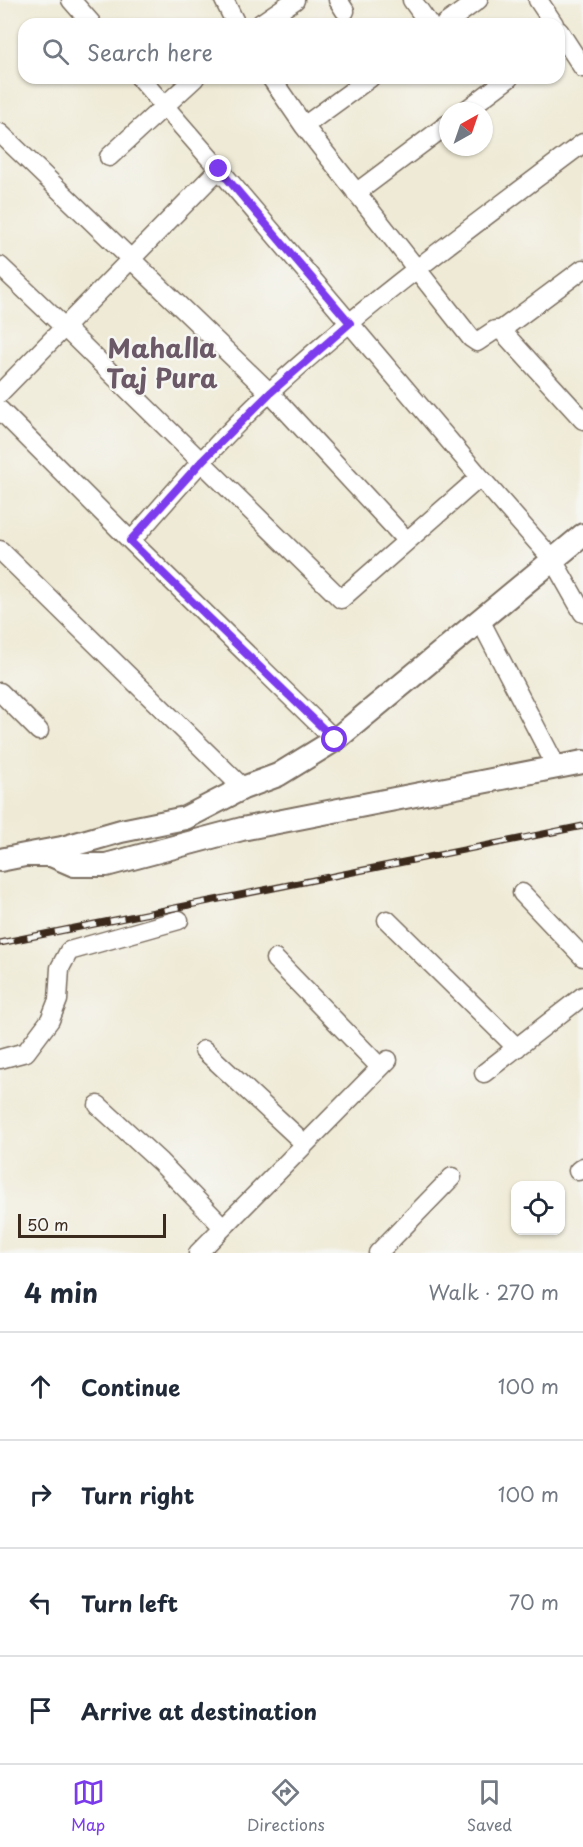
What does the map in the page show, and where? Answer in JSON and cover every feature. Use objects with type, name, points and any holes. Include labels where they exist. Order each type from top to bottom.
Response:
[{"type":"street","points":[[71,0],[88,18]]},
{"type":"street","points":[[224,0],[233,18]]},
{"type":"street","points":[[269,18],[295,0]]},
{"type":"street","points":[[412,0],[425,18]]},
{"type":"street","points":[[453,18],[478,0]]},
{"type":"street","points":[[538,0],[549,18]]},
{"type":"street","points":[[565,42],[583,68]]},
{"type":"street","points":[[145,84],[553,560],[583,613]]},
{"type":"street","points":[[109,157],[188,84]]},
{"type":"street","points":[[275,84],[304,126],[356,193],[471,338],[477,342],[495,330],[501,330],[583,269]]},
{"type":"street","points":[[304,126],[362,84]]},
{"type":"street","points":[[477,102],[501,84]]},
{"type":"street","points":[[356,193],[439,131]]},
{"type":"street","points":[[0,133],[270,393],[406,541]]},
{"type":"street","points":[[130,541],[202,461],[270,393],[350,323],[417,269],[583,143]]},
{"type":"street","points":[[0,393],[219,169]]},
{"type":"street","points":[[0,266],[341,599],[480,477]]},
{"type":"street","points":[[501,330],[583,420]]},
{"type":"street","points":[[0,410],[130,541],[335,740]]},
{"type":"street","points":[[0,860],[62,848],[121,831],[185,818],[243,788],[278,775],[335,740],[583,535]]},
{"type":"street","points":[[0,550],[243,788]]},
{"type":"street","points":[[480,620],[558,768]]},
{"type":"street","points":[[0,692],[39,731]]},
{"type":"street","points":[[25,855],[51,855],[74,865],[106,866],[242,829],[583,762]]},
{"type":"street","points":[[522,894],[583,957]]},
{"type":"street","points":[[0,1059],[26,1052],[50,1020],[58,1000],[60,968],[69,951],[179,920]]},
{"type":"street","points":[[387,920],[517,1048]]},
{"type":"street","points":[[198,1253],[384,1063],[275,959]]},
{"type":"street","points":[[484,1073],[583,996]]},
{"type":"street","points":[[204,1050],[305,1144]]},
{"type":"street","points":[[98,1105],[160,1161],[223,1227]]},
{"type":"street","points":[[378,1253],[452,1177]]},
{"type":"railway","points":[[0,943],[583,826]]},
{"type":"district","name":"Mahalla Taj Pura","points":[[162,364]]},
{"type":"route","points":[[219,169],[350,323],[270,393],[202,461],[130,541],[335,740]]}]
